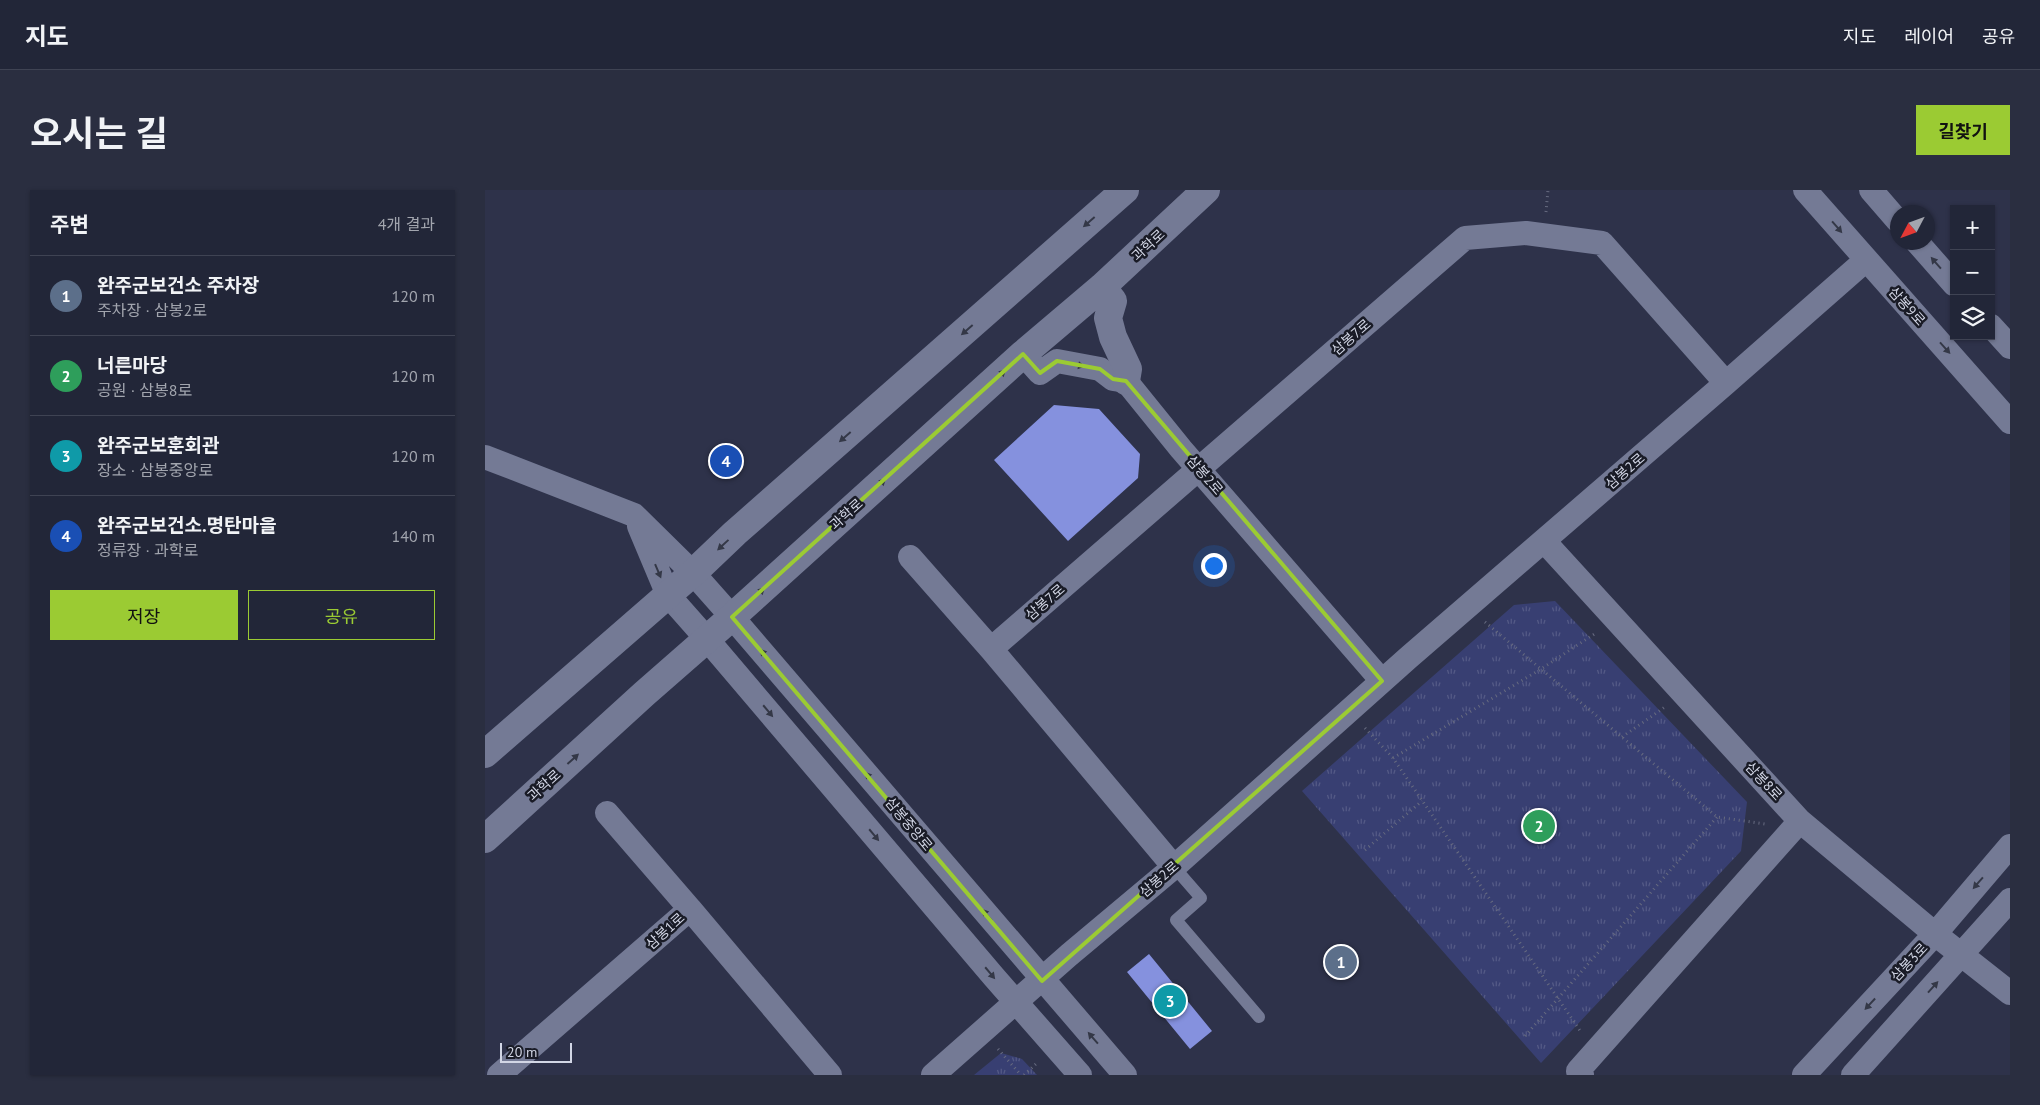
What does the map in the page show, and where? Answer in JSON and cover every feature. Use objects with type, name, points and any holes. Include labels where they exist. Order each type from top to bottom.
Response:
[{"type":"street","points":[[485,754],[693,573],[735,533],[1125,190]]},
{"type":"street","name":"과학로","points":[[485,839],[1023,354],[1102,287],[1206,190]]},
{"type":"street","name":"삼봉9로","points":[[1805,190],[2010,422]]},
{"type":"street","points":[[1871,190],[1890,212]]},
{"type":"street","name":"삼봉7로","points":[[991,649],[1465,238],[1526,233],[1602,243],[1726,383]]},
{"type":"street","points":[[1924,250],[1950,279]]},
{"type":"street","name":"삼봉2로","points":[[933,1075],[1174,867],[1382,680],[1866,260]]},
{"type":"street","points":[[1102,287],[1113,301],[1108,318],[1113,337],[1128,369],[1126,381]]},
{"type":"street","points":[[1995,330],[2010,347]]},
{"type":"street","name":"삼봉2로","points":[[1023,354],[1040,373],[1057,361],[1100,369],[1113,378],[1126,381],[1382,680]]},
{"type":"street","points":[[485,457],[634,515],[693,573]]},
{"type":"street","points":[[634,515],[668,595],[1080,1075]]},
{"type":"street","name":"삼봉8로","points":[[1544,541],[1801,821],[1935,934],[2010,993]]},
{"type":"street","points":[[910,557],[991,649],[1174,867]]},
{"type":"street","name":"삼봉중앙로","points":[[693,573],[733,617],[1125,1075]]},
{"type":"street","points":[[607,813],[689,909]]},
{"type":"street","points":[[1577,1074],[1801,821]]},
{"type":"street","name":"삼봉3로","points":[[1804,1075],[1935,934],[2010,846]]},
{"type":"street","points":[[1853,1075],[2010,900]]},
{"type":"street","name":"삼봉1로","points":[[499,1075],[689,909],[830,1075]]},
{"type":"lane","points":[[1174,867],[1201,898],[1176,920],[1259,1017]]},
{"type":"path","points":[[1546,214],[1548,190]]},
{"type":"path","points":[[1485,622],[1717,817],[1765,824]]},
{"type":"path","points":[[1393,758],[1541,669],[1596,633]]},
{"type":"path","points":[[1622,737],[1666,706]]},
{"type":"path","points":[[1365,727],[1393,758],[1585,1038]]},
{"type":"path","points":[[1365,850],[1422,801]]},
{"type":"path","points":[[1525,1036],[1717,817]]},
{"type":"path","points":[[998,1048],[1022,1075],[1040,1060]]},
{"type":"highlighted area","points":[[1023,354],[1040,373],[1057,361],[1100,369],[1113,379],[1126,381],[1382,681],[1042,981],[732,617]]},
{"type":"green space","points":[[1555,601],[1747,802],[1741,851],[1541,1063],[1302,791],[1514,605]]},
{"type":"green space","points":[[1001,1053],[1022,1059],[1037,1075],[974,1075]]},
{"type":"building","points":[[1054,405],[1099,409],[1140,454],[1138,478],[1068,541],[994,460]]},
{"type":"building","points":[[1149,954],[1212,1031],[1190,1049],[1127,972]]},
{"type":"place","name":"완주군보건소.명탄마을","points":[[726,461]]},
{"type":"place","name":"너른마당","points":[[1539,826]]},
{"type":"place","name":"완주군보건소 주차장","points":[[1341,962]]},
{"type":"place","name":"완주군보훈회관","points":[[1170,1001]]}]
